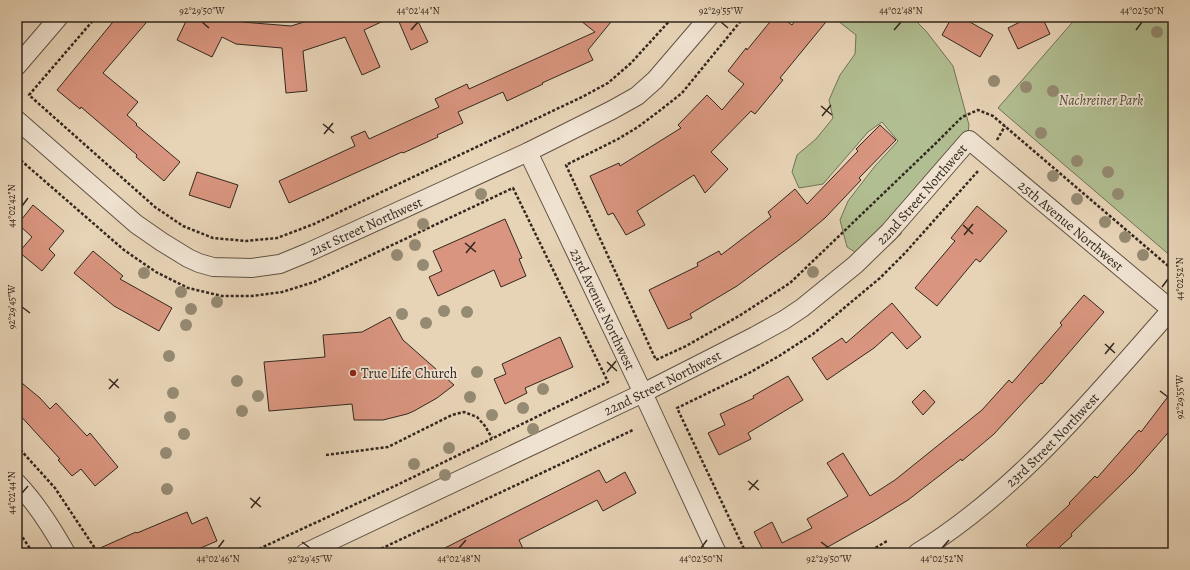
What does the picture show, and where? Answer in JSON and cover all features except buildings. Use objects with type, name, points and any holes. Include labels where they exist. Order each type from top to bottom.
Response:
[{"type":"street","points":[[17,66],[59,17]]},
{"type":"street","name":"21st Street Northwest","points":[[17,120],[136,224],[188,258],[214,267],[252,268],[280,264],[528,152],[637,96],[655,80],[709,17]]},
{"type":"street","name":"25th Avenue Northwest","points":[[969,140],[1172,311]]},
{"type":"street","name":"22nd Street Northwest","points":[[305,553],[643,393],[755,336],[802,308],[855,265],[889,232],[969,140]]},
{"type":"street","name":"23rd Avenue Northwest","points":[[528,152],[643,393],[717,553]]},
{"type":"street","name":"23rd Street Northwest","points":[[917,553],[948,532],[1016,478],[1062,432],[1172,311]]},
{"type":"street","points":[[17,483],[35,504],[66,553]]},
{"type":"path","points":[[17,27],[26,17]]},
{"type":"path","points":[[96,17],[29,95],[155,207],[183,226],[213,238],[246,241],[277,238],[314,224],[582,98],[608,83],[631,63],[673,17]]},
{"type":"path","points":[[566,165],[656,360],[686,346],[739,316],[790,284],[962,116],[978,110],[993,116],[1173,270]]},
{"type":"path","points":[[250,553],[383,491],[608,382]]},
{"type":"path","points":[[677,408],[746,553]]},
{"type":"path","points":[[326,455],[388,447],[452,415],[464,412],[477,417],[486,426],[492,438]]},
{"type":"path","points":[[372,553],[633,430]]},
{"type":"path","points":[[17,446],[55,488],[98,553]]},
{"type":"path","points":[[17,529],[33,553]]},
{"type":"path","points":[[867,553],[887,541]]},
{"type":"green space","points":[[833,17],[912,17],[926,31],[953,66],[969,125],[967,141],[907,206],[901,234],[888,246],[866,259],[847,247],[840,220],[848,201],[875,166],[898,141],[882,122],[868,132],[823,184],[799,188],[792,172],[797,155],[816,139],[833,118],[829,100],[840,75],[855,54],[856,35]]},
{"type":"green space","name":"Nachreiner Park","points":[[1077,17],[1173,17],[1173,258],[998,108]]},
{"type":"place","name":"True Life Church","points":[[353,373]]}]
